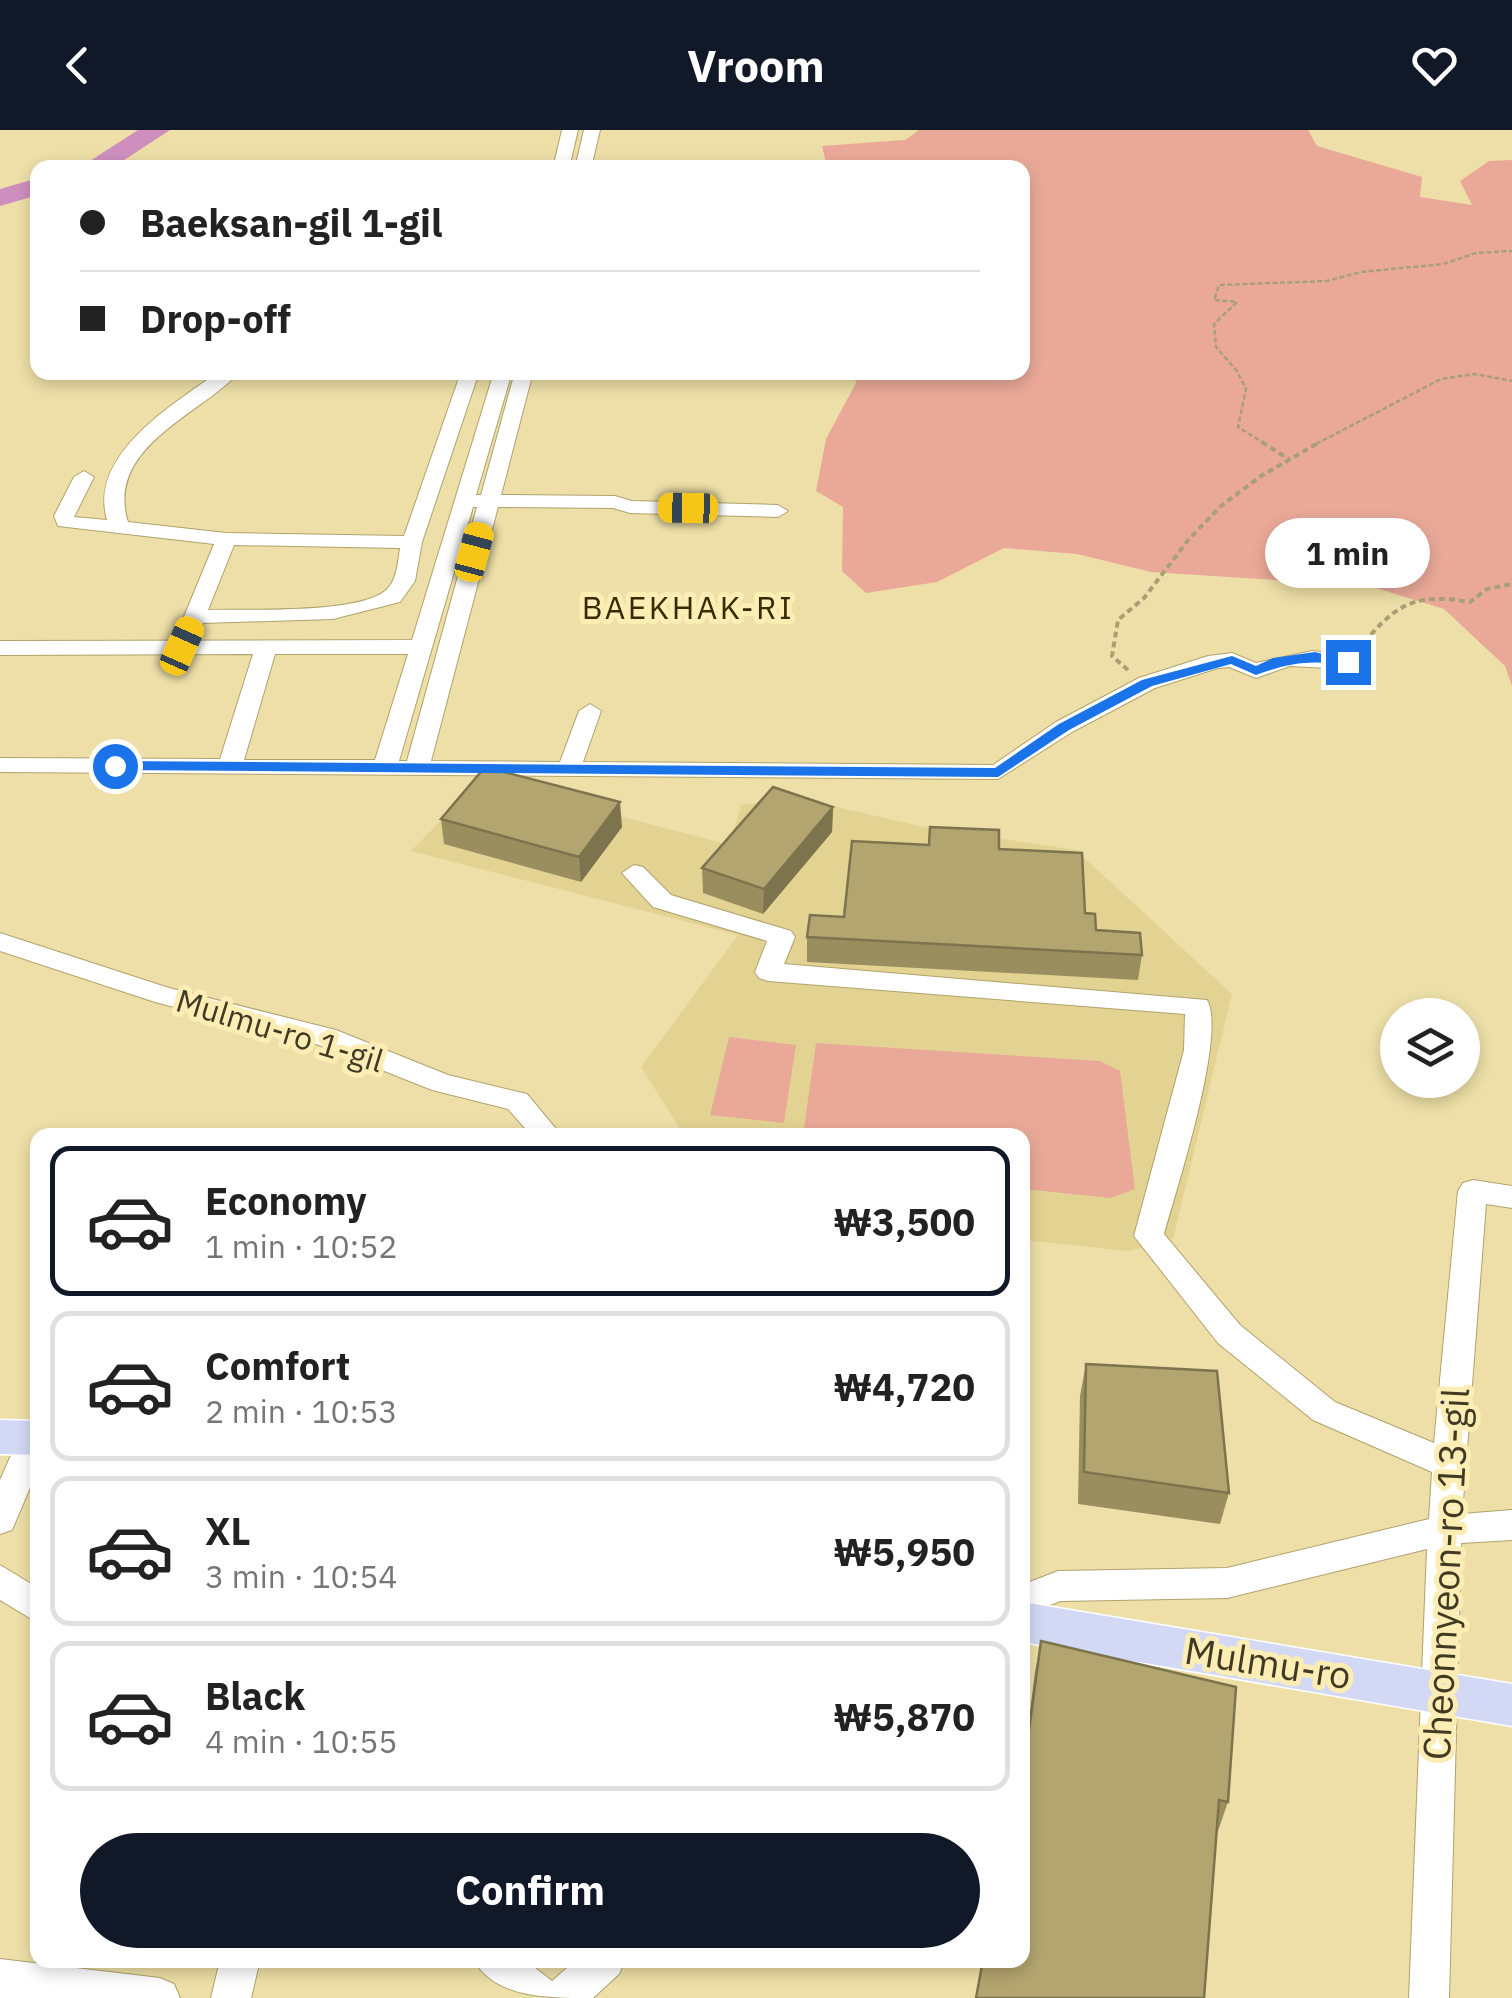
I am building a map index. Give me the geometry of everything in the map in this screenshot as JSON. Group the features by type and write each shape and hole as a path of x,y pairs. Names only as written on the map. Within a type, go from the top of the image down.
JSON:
{"main road":[{"name":"Mulmu-ro","path":"1030,1623 1512,1705"}],"street":[{"path":"563,160 570,130"},
{"path":"585,160 592,130"},
{"path":"120,528 112,515 113,500 119,475 132,454 148,435 220,380"},
{"path":"194,618 333,614 392,597 404,581 412,542 467,380"},
{"path":"418,768 501,380"},
{"path":"385,767 422,647 521,380"},
{"path":"84,476 64,516 66,522 226,539 412,542"},
{"path":"474,509 614,502 630,508"},
{"path":"474,509 590,518 600,512 630,508 778,511"},
{"path":"182,646 226,539"},
{"path":"230,766 267,645"},
{"path":"0,648 422,647"},
{"path":"0,766 998,772 1064,727 1147,683 1232,660 1256,671 1273,662 1315,656 1348,662"},
{"path":"569,769 590,711"},
{"path":"634,873 662,900 782,937 768,972 1198,1006 1198,1050 1149,1236 1229,1334 1324,1411 1448,1464"},
{"name":"Mulmu-ro 1-gil","path":"0,942 164,996 326,1037 442,1083 517,1101 541,1128"},
{"name":"Cheonnyeon-ro 13-gil","path":"1429,1998 1444,1530 1474,1191 1512,1197"},
{"path":"0,1520 24,1438"},
{"path":"1030,1598 1058,1586 1227,1583 1444,1530 1512,1525"},
{"path":"0,1580 30,1602"},
{"path":"231,1998 238,1968"},
{"path":"504,1968 541,1998"},
{"path":"564,1998 596,1968"},
{"path":"0,1979 160,1998"}],"path":[{"path":"1290,460 1238,428 1246,389 1238,372 1216,348 1214,324 1237,302 1214,300 1218,285 1327,281 1362,272 1443,264 1476,253 1512,251"},
{"path":"1147,683 1112,656 1111,642 1121,612 1149,593 1165,566 1204,521 1241,489 1434,381 1476,372 1512,381"},
{"path":"1348,662 1391,608 1412,598 1446,597 1470,602 1487,589 1512,584"}],"shaded area":[{"path":"919,130 1308,130 1317,146 1422,177 1420,197 1472,205 1460,181 1489,161 1512,160 1512,686 1505,666 1444,609 1369,586 1151,572 1077,554 1004,548 937,582 866,593 842,571 843,507 816,491 826,439 855,380 1030,380 1030,160 825,160 822,146 905,140"},
{"path":"481,780 730,845 741,805 797,798 924,827 1076,850 1232,994 1173,1239 1129,1251 1030,1241 1030,1128 680,1128 641,1067 738,935 411,851"},
{"path":"729,1037 796,1045 784,1123 710,1115"},
{"path":"816,1043 1100,1061 1120,1071 1135,1189 1111,1198 1030,1190 1030,1128 804,1128"}],"building":[{"path":"485,767 620,802 579,857 441,819"},
{"path":"773,787 833,807 764,889 702,868"},
{"path":"930,827 999,830 999,849 1082,853 1085,913 1095,914 1096,930 1140,933 1142,955 807,937 810,915 844,917 852,841 929,845"},
{"path":"1086,1364 1217,1371 1229,1493 1084,1472"},
{"path":"1041,1641 1236,1687 1228,1802 1219,1800 1204,1998 976,1998 982,1968 1030,1968 1030,1722"}],"waterway":[{"path":"106,160 157,130"},
{"path":"0,198 30,189"}],"district":[{"name":"BAEKHAK-RI","path":"688,607"}],"route":[{"path":"115,766 998,772 1064,727 1147,683 1216,661 1232,660 1256,671 1273,662 1315,656 1348,662"}]}
